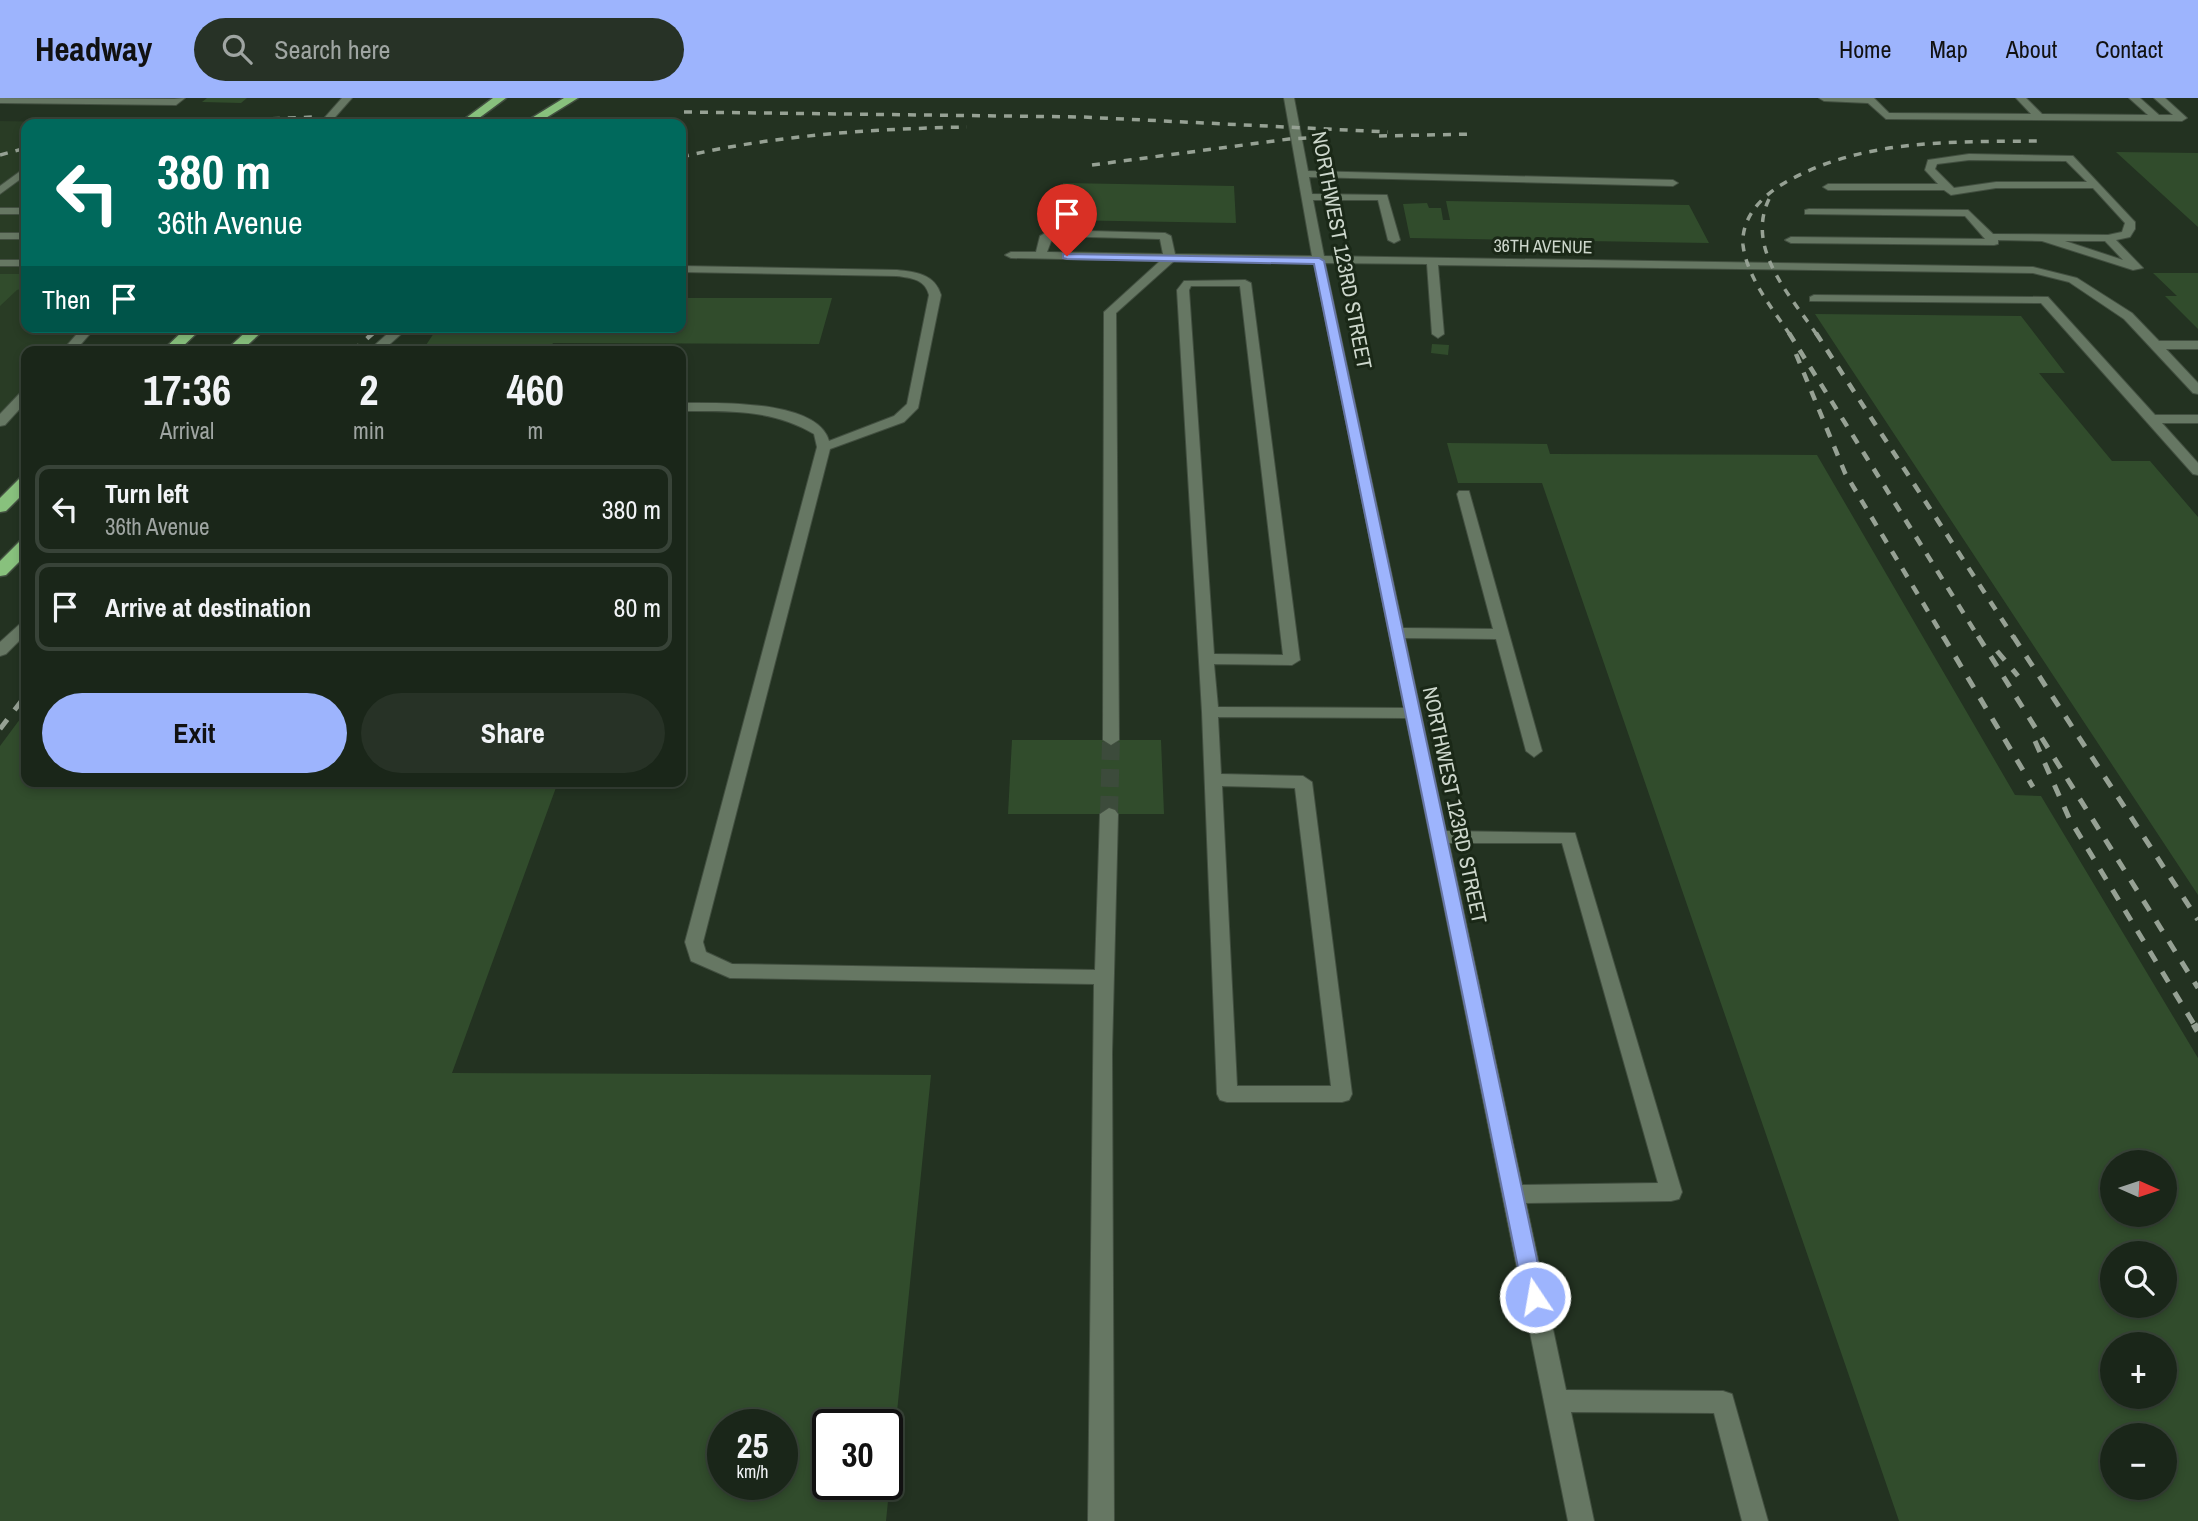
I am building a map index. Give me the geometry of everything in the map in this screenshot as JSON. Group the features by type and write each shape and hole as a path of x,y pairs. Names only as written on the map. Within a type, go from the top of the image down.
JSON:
{"highway":[{"path":"461,119 477,98"},
{"path":"463,119 500,98"},
{"path":"519,119 548,98"},
{"path":"536,119 572,98"},
{"path":"175,346 189,333"},
{"path":"238,346 253,333"},
{"path":"0,507 21,487"},
{"path":"0,571 21,550"}],"street":[{"path":"0,100 176,102 180,98"},
{"path":"328,119 347,98"},
{"name":"NORTHWEST 123RD STREET","path":"1289,98 1319,261 1581,1521"},
{"path":"1824,98 1869,99 1885,116 2182,118 2159,98"},
{"path":"2021,98 2039,117"},
{"path":"2134,98 2156,117"},
{"path":"1791,240 2003,252 2045,238 2108,238 2126,235 2130,222 2069,159 1969,157 1932,162 1930,170 2003,252"},
{"path":"0,191 21,174"},
{"path":"1303,174 1673,183"},
{"path":"1828,187 1949,189 1996,185 2096,185"},
{"path":"1307,197 1383,197 1394,240"},
{"path":"0,211 21,211"},
{"path":"1809,212 1968,213"},
{"path":"1041,255 1046,236 1051,233 1155,235 1165,236 1170,258 1110,312 1111,740"},
{"path":"0,236 21,236"},
{"path":"2045,238 2137,268 2108,238"},
{"name":"36TH AVENUE","path":"1011,255 1432,262 2003,252 2033,270 2073,280 2127,316 2198,390"},
{"path":"1432,262 1438,334"},
{"path":"0,263 21,263"},
{"path":"686,269 897,273 921,278 930,283 935,295 913,405 899,419 824,447"},
{"path":"1206,659 1292,660 1245,283 1188,283 1183,290 1206,659 1210,712 1213,780 1227,1094 1342,1094 1303,782 1213,780"},
{"path":"1814,299 2044,299 2198,471"},
{"path":"73,346 84,333"},
{"path":"380,346 396,333"},
{"path":"2155,345 2198,345"},
{"path":"0,422 21,400"},
{"path":"686,407 779,412 796,417 820,432 824,447 694,942 698,957 730,971 1103,977"},
{"path":"2152,419 2198,419"},
{"path":"1464,494 1534,751"},
{"path":"0,650 21,631"},
{"path":"1396,633 1502,634"},
{"path":"1210,712 1413,713"},
{"path":"1101,1521 1103,977 1109,814"},
{"path":"1439,838 1569,837 1671,1192 1513,1194"},
{"path":"1557,1401 1723,1402 1755,1521"}],"shaded area":[{"path":"0,121 21,121 21,333 79,333 67,346 21,346 21,393 0,414"}],"building":[{"path":"207,98 247,98 241,103 202,102"},
{"path":"2116,152 2198,153 2198,227"},
{"path":"1063,183 1234,186 1236,223 1058,220"},
{"path":"1446,201 1689,205 1709,243 1410,238 1403,204 1427,203 1429,208 1441,208 1443,220 1450,220"},
{"path":"2153,273 2198,273 2198,329 2165,296 2177,296"},
{"path":"0,274 21,274 21,289 0,306"},
{"path":"686,298 832,298 819,344 553,343 552,346 425,346 434,333 686,333"},
{"path":"1815,314 2021,316 2065,373 2039,373 2112,461 2150,461 2198,517 2198,895"},
{"path":"1432,344 1449,345 1448,355 1431,353"},
{"path":"1447,443 1547,444 1550,454 1817,455 2015,795 2041,796 2198,1058 2198,1521 1899,1521 1542,483 1458,483"},
{"path":"21,718 21,787 556,787 452,1073 931,1075 897,1409 812,1409 812,1500 888,1500 886,1521 0,1521 0,746"},
{"path":"1012,740 1161,740 1164,814 1008,814"}],"tunnel":[{"path":"1109,814 1111,740"}],"railway":[{"path":"684,112 1082,117 1388,132"},
{"path":"269,119 312,117"},
{"path":"686,156 752,143 823,134 967,127"},
{"path":"1379,136 1473,134"},
{"path":"1092,165 1289,139 1323,137"},
{"path":"1790,335 1755,281 1743,245 1745,226 1753,210 1773,190 1811,170 1842,158 1874,151 1941,143 2042,141"},
{"path":"0,155 21,149"},
{"path":"1769,199 1763,218 1767,254 1784,288 1817,335"},
{"path":"359,346 373,333"},
{"path":"1789,333 1979,638"},
{"path":"1816,333 2014,638"},
{"path":"1796,354 1845,473 1944,638"},
{"path":"1943,636 2033,787"},
{"path":"1978,636 2198,988"},
{"path":"2013,636 2198,920"},
{"path":"1997,651 2018,676"},
{"path":"0,729 21,702"},
{"path":"2035,741 2069,818 2195,1026"},
{"path":"2194,1024 2198,1031"}],"route":[{"path":"1067,256 1319,261 1535,1297"}]}
